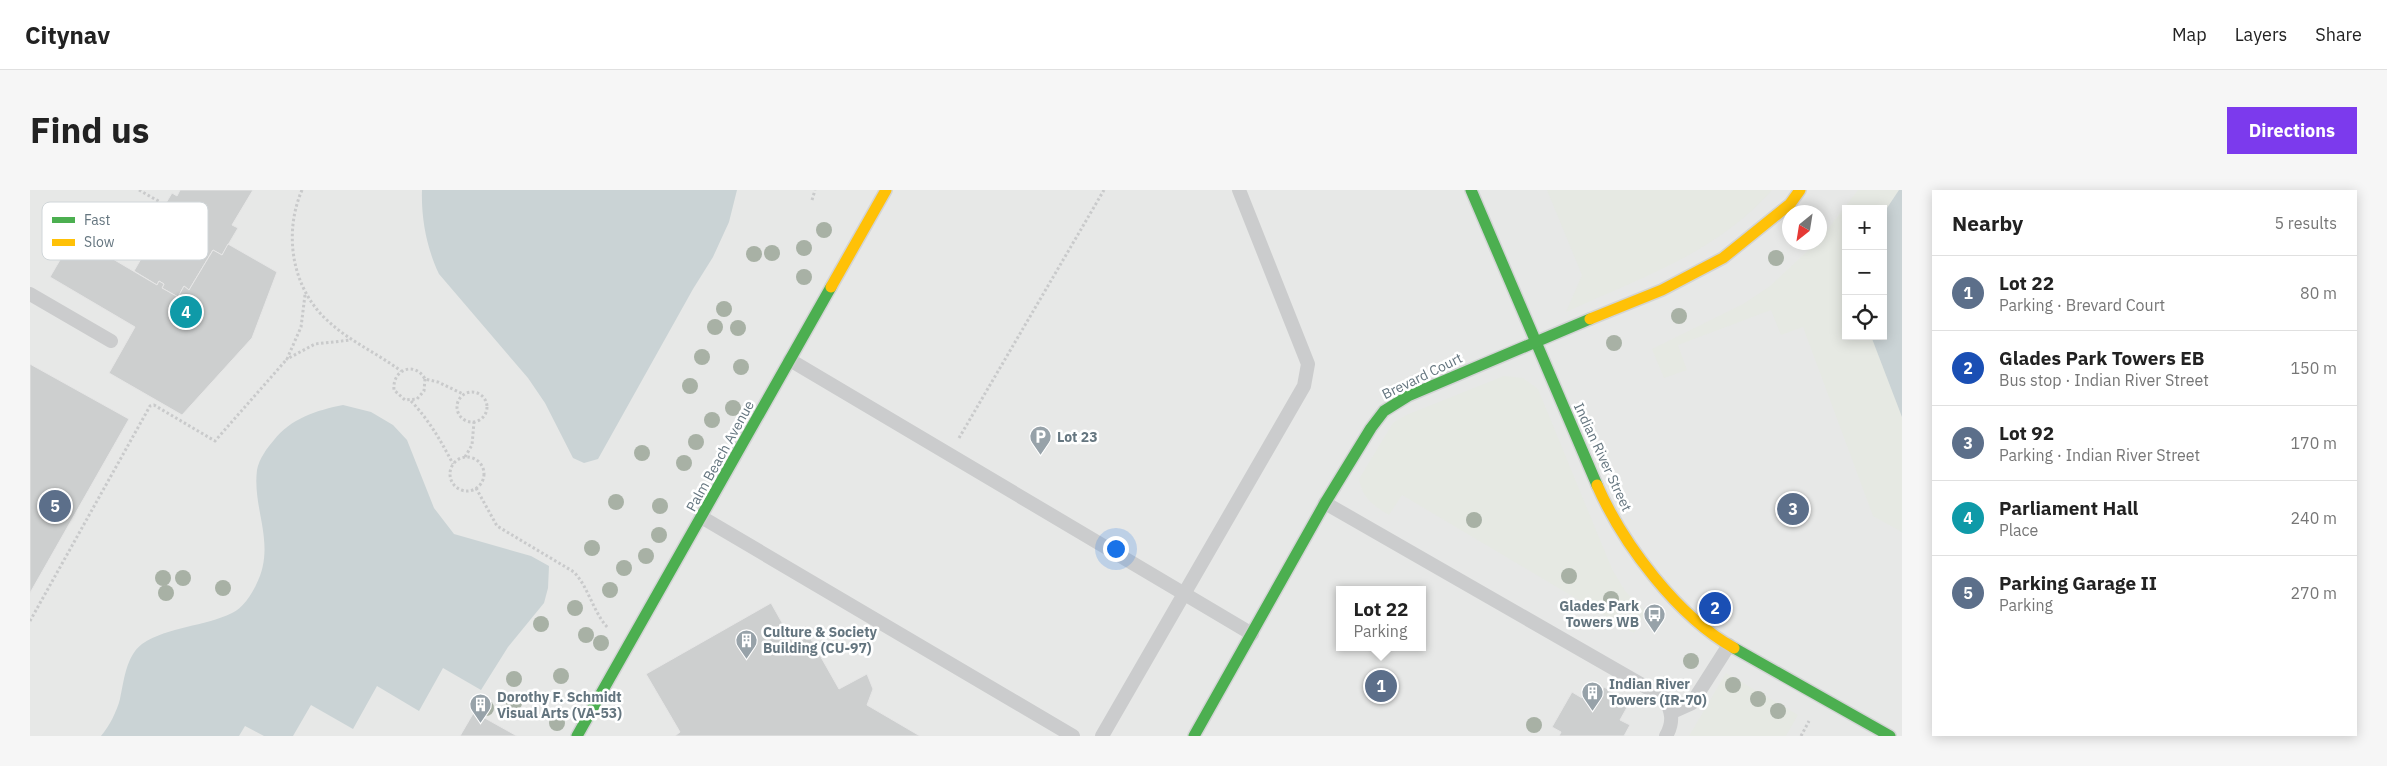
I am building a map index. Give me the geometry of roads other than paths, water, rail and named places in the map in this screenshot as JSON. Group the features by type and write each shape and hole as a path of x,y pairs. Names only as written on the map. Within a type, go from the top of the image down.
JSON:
{"street":[{"name":"Palm Beach Avenue","path":"578,736 886,190"},
{"name":"Indian River Street","path":"1471,190 1607,508 1660,585 1691,616 1729,645 1890,736"},
{"name":"Brevard Court","path":"1194,736 1325,503 1371,428 1384,411 1408,396 1534,341 1662,290 1723,258 1790,204 1800,190"}],"lane":[{"path":"1102,736 1304,386 1307,377 1308,364 1239,190"},
{"path":"30,294 111,341"},
{"path":"790,360 1252,634"},
{"path":"1325,503 1665,698 1672,712 1670,728 1666,736"},
{"path":"702,518 1073,736"},
{"path":"1672,712 1692,702 1729,645"}],"place":[{"name":"Parliament Hall","path":"186,312"},
{"name":"Lot 23","path":"1041,456"},
{"name":"Parking Garage II","path":"55,506"},
{"name":"Lot 92","path":"1793,509"},
{"name":"Glades Park Towers EB","path":"1715,608"},
{"name":"Glades Park Towers WB","path":"1655,633"},
{"name":"Culture & Society Building (CU-97)","path":"747,659"},
{"name":"Lot 22","path":"1381,686"},
{"name":"Indian River Towers (IR-70)","path":"1593,711"},
{"name":"Dorothy F. Schmidt Visual Arts (VA-53)","path":"481,724"}]}
